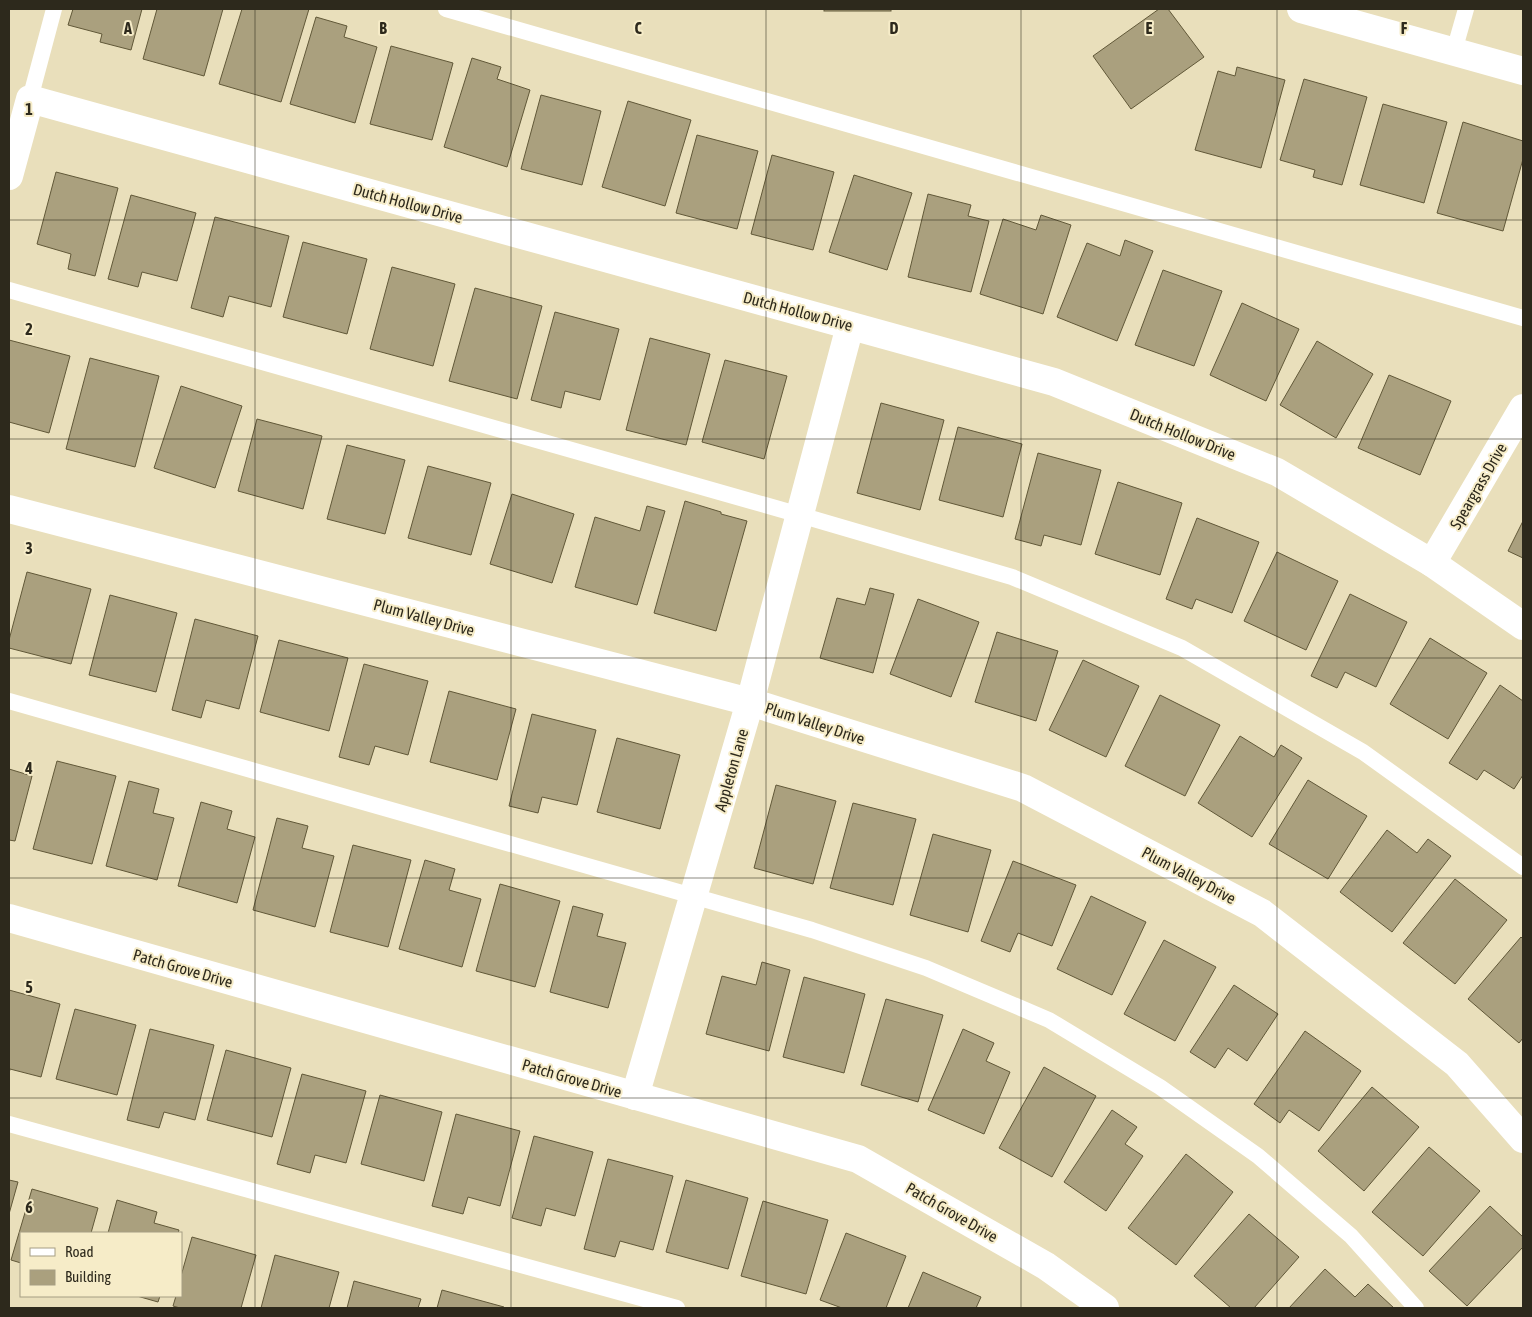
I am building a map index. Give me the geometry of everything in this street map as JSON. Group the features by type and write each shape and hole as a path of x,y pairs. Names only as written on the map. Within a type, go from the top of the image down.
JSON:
{"street":[{"path":"1300,9 1523,70"},
{"path":"9,176 30,99"},
{"name":"Dutch Hollow Drive","path":"30,99 1054,382 1277,472 1432,563 1523,626"},
{"name":"Appleton Lane","path":"635,1096 750,702 850,326"},
{"name":"Speargrass Drive","path":"1432,563 1523,408"},
{"name":"Plum Valley Drive","path":"9,509 750,702 1023,788 1262,913 1457,1064 1523,1138"},
{"name":"Patch Grove Drive","path":"9,918 858,1159 1046,1266 1105,1308"}],"lane":[{"path":"30,99 54,9"},
{"path":"446,9 1523,318"},
{"path":"1454,51 1466,9"},
{"path":"9,290 1012,577 1182,648 1363,752 1523,867"},
{"path":"9,701 812,930 926,968 1049,1020 1160,1087 1258,1156 1351,1236 1416,1308"},
{"path":"9,1124 677,1308"}],"building":[{"path":"73,9 142,9 131,50 100,42 102,34 68,25"},
{"path":"157,9 223,9 204,76 143,59"},
{"path":"242,9 309,9 281,102 219,84"},
{"path":"824,9 891,9 891,11 824,11"},
{"path":"1159,9 1168,9 1204,57 1131,109 1093,56"},
{"path":"316,17 347,26 344,37 377,47 355,123 290,104"},
{"path":"391,46 453,63 432,140 370,124"},
{"path":"472,58 501,67 497,79 530,90 507,167 444,147"},
{"path":"1237,67 1285,80 1261,168 1195,150 1218,71 1235,76"},
{"path":"1304,79 1367,97 1342,185 1313,177 1315,170 1280,160"},
{"path":"541,95 601,111 582,185 521,169"},
{"path":"628,101 691,120 665,206 602,187"},
{"path":"1383,104 1447,122 1424,203 1360,185"},
{"path":"1463,122 1523,141 1523,159 1503,231 1437,213"},
{"path":"697,135 758,151 737,229 676,213"},
{"path":"772,155 834,172 813,250 751,234"},
{"path":"56,172 118,188 95,276 68,269 71,254 37,244"},
{"path":"854,175 912,193 887,270 829,252"},
{"path":"928,194 971,205 968,216 989,221 971,292 908,277"},
{"path":"131,195 196,213 177,281 142,272 138,287 108,279"},
{"path":"1041,215 1071,225 1043,314 980,294 1003,219 1036,230"},
{"path":"215,217 289,236 271,307 229,296 223,317 191,308"},
{"path":"1125,240 1153,251 1117,341 1057,317 1087,243 1120,256"},
{"path":"303,242 367,259 347,334 283,317"},
{"path":"392,267 455,284 433,366 370,349"},
{"path":"1163,270 1222,291 1194,366 1135,345"},
{"path":"475,288 542,306 517,399 449,381"},
{"path":"1242,303 1299,329 1266,401 1210,375"},
{"path":"555,312 619,329 600,400 565,391 561,408 531,400"},
{"path":"650,338 710,354 686,445 626,430"},
{"path":"9,340 70,356 49,433 9,422"},
{"path":"1317,341 1373,374 1336,438 1280,405"},
{"path":"90,358 159,376 135,467 66,449"},
{"path":"725,360 787,376 764,459 702,442"},
{"path":"1389,375 1451,401 1420,475 1358,448"},
{"path":"181,386 242,406 215,488 154,468"},
{"path":"881,403 944,420 920,510 857,493"},
{"path":"257,419 322,436 303,509 238,491"},
{"path":"958,427 1022,444 1003,517 939,500"},
{"path":"347,445 405,460 385,534 327,519"},
{"path":"1038,453 1101,470 1081,545 1044,535 1041,546 1015,539"},
{"path":"428,466 491,483 471,555 408,538"},
{"path":"1118,482 1182,503 1160,575 1095,554"},
{"path":"512,494 574,514 552,583 490,564"},
{"path":"685,501 747,521 716,631 654,613"},
{"path":"647,506 665,511 637,605 575,587 595,517 640,531"},
{"path":"1197,518 1259,542 1232,613 1196,599 1192,609 1166,599"},
{"path":"1523,521 1523,558 1508,551"},
{"path":"1277,552 1338,581 1306,650 1244,621"},
{"path":"27,572 91,589 71,664 9,648 9,640"},
{"path":"870,588 894,594 873,673 820,658 837,598 865,605"},
{"path":"1350,594 1407,622 1376,687 1345,672 1337,688 1311,676"},
{"path":"110,595 177,613 156,692 89,675"},
{"path":"918,599 979,622 951,697 890,674"},
{"path":"195,619 258,636 239,709 206,700 201,718 172,710"},
{"path":"997,632 1058,651 1036,721 975,702"},
{"path":"1430,638 1487,673 1448,739 1390,704"},
{"path":"279,640 348,658 329,731 260,712"},
{"path":"1083,660 1139,686 1106,757 1049,730"},
{"path":"364,664 428,681 408,755 375,746 369,765 339,757"},
{"path":"1500,685 1523,701 1523,775 1514,789 1484,770 1477,780 1449,763"},
{"path":"449,691 516,709 497,780 430,762"},
{"path":"1160,695 1220,725 1185,796 1125,766"},
{"path":"532,714 596,730 577,805 542,797 538,813 509,806"},
{"path":"1240,736 1274,757 1281,745 1302,758 1252,837 1198,803"},
{"path":"617,738 680,755 660,829 597,812"},
{"path":"57,761 116,776 92,864 33,849"},
{"path":"9,769 32,776 15,841 9,840"},
{"path":"1308,780 1367,816 1328,879 1269,844"},
{"path":"129,781 159,789 153,813 174,818 157,880 106,866"},
{"path":"776,785 836,801 813,884 754,868"},
{"path":"201,802 232,811 227,829 255,837 237,903 178,886"},
{"path":"853,803 916,819 893,905 830,888"},
{"path":"277,818 308,826 302,848 334,856 315,927 253,910"},
{"path":"1387,830 1417,853 1428,839 1451,856 1392,932 1340,892"},
{"path":"933,834 991,850 968,932 910,915"},
{"path":"353,845 411,860 388,947 330,932"},
{"path":"425,860 455,869 449,890 481,899 462,967 399,949"},
{"path":"1013,861 1076,885 1052,946 1018,933 1010,952 981,941"},
{"path":"1455,879 1507,920 1455,984 1403,943"},
{"path":"500,884 560,901 535,987 476,971"},
{"path":"1091,896 1146,922 1112,995 1057,969"},
{"path":"573,906 603,914 597,936 626,943 608,1008 550,992"},
{"path":"1521,937 1523,939 1523,1038 1519,1043 1468,999"},
{"path":"1164,940 1216,967 1175,1041 1124,1014"},
{"path":"762,962 790,970 769,1051 706,1034 722,976 756,985"},
{"path":"804,977 865,994 844,1073 783,1057"},
{"path":"1234,985 1278,1014 1247,1061 1228,1048 1215,1068 1190,1052"},
{"path":"9,990 60,1004 41,1077 10,1069 9,1074"},
{"path":"886,999 943,1015 918,1102 861,1085"},
{"path":"75,1009 136,1025 117,1095 56,1079"},
{"path":"150,1029 214,1045 195,1120 164,1112 159,1128 127,1120"},
{"path":"963,1029 994,1043 986,1061 1010,1072 984,1134 928,1110"},
{"path":"1305,1031 1361,1071 1319,1131 1289,1110 1280,1123 1254,1104"},
{"path":"226,1050 291,1068 272,1137 207,1120"},
{"path":"1044,1067 1096,1096 1052,1177 999,1148"},
{"path":"302,1074 366,1091 346,1163 315,1155 310,1173 277,1164"},
{"path":"1372,1087 1419,1127 1364,1191 1318,1151"},
{"path":"380,1095 442,1112 424,1181 361,1164"},
{"path":"1112,1110 1137,1127 1125,1144 1143,1156 1106,1211 1064,1182"},
{"path":"456,1114 520,1131 500,1206 468,1197 463,1214 432,1206"},
{"path":"534,1136 593,1152 575,1216 546,1208 541,1226 512,1218"},
{"path":"1429,1147 1480,1191 1423,1256 1372,1212"},
{"path":"1186,1154 1233,1192 1176,1265 1128,1228"},
{"path":"608,1159 673,1176 653,1250 620,1241 615,1257 584,1249"},
{"path":"9,1180 18,1182 9,1214"},
{"path":"686,1180 748,1198 728,1269 666,1252"},
{"path":"32,1189 98,1208 91,1232 20,1232 20,1263 11,1260"},
{"path":"117,1200 157,1212 154,1223 179,1230 178,1232 108,1232"},
{"path":"763,1201 828,1220 806,1294 741,1276"},
{"path":"1490,1206 1523,1237 1523,1247 1467,1306 1429,1271"},
{"path":"1249,1214 1299,1257 1254,1308 1231,1308 1194,1276"},
{"path":"846,1233 906,1256 886,1308 842,1308 820,1300"},
{"path":"192,1237 256,1255 241,1308 180,1308 173,1306 176,1297 182,1297 182,1272"},
{"path":"275,1255 339,1272 329,1308 261,1308"},
{"path":"1325,1269 1355,1297 1368,1284 1394,1308 1289,1308"},
{"path":"923,1272 981,1297 976,1308 908,1308"},
{"path":"354,1281 421,1299 418,1308 347,1308"},
{"path":"442,1290 504,1307 437,1308"},
{"path":"140,1297 160,1297 158,1302"}]}
